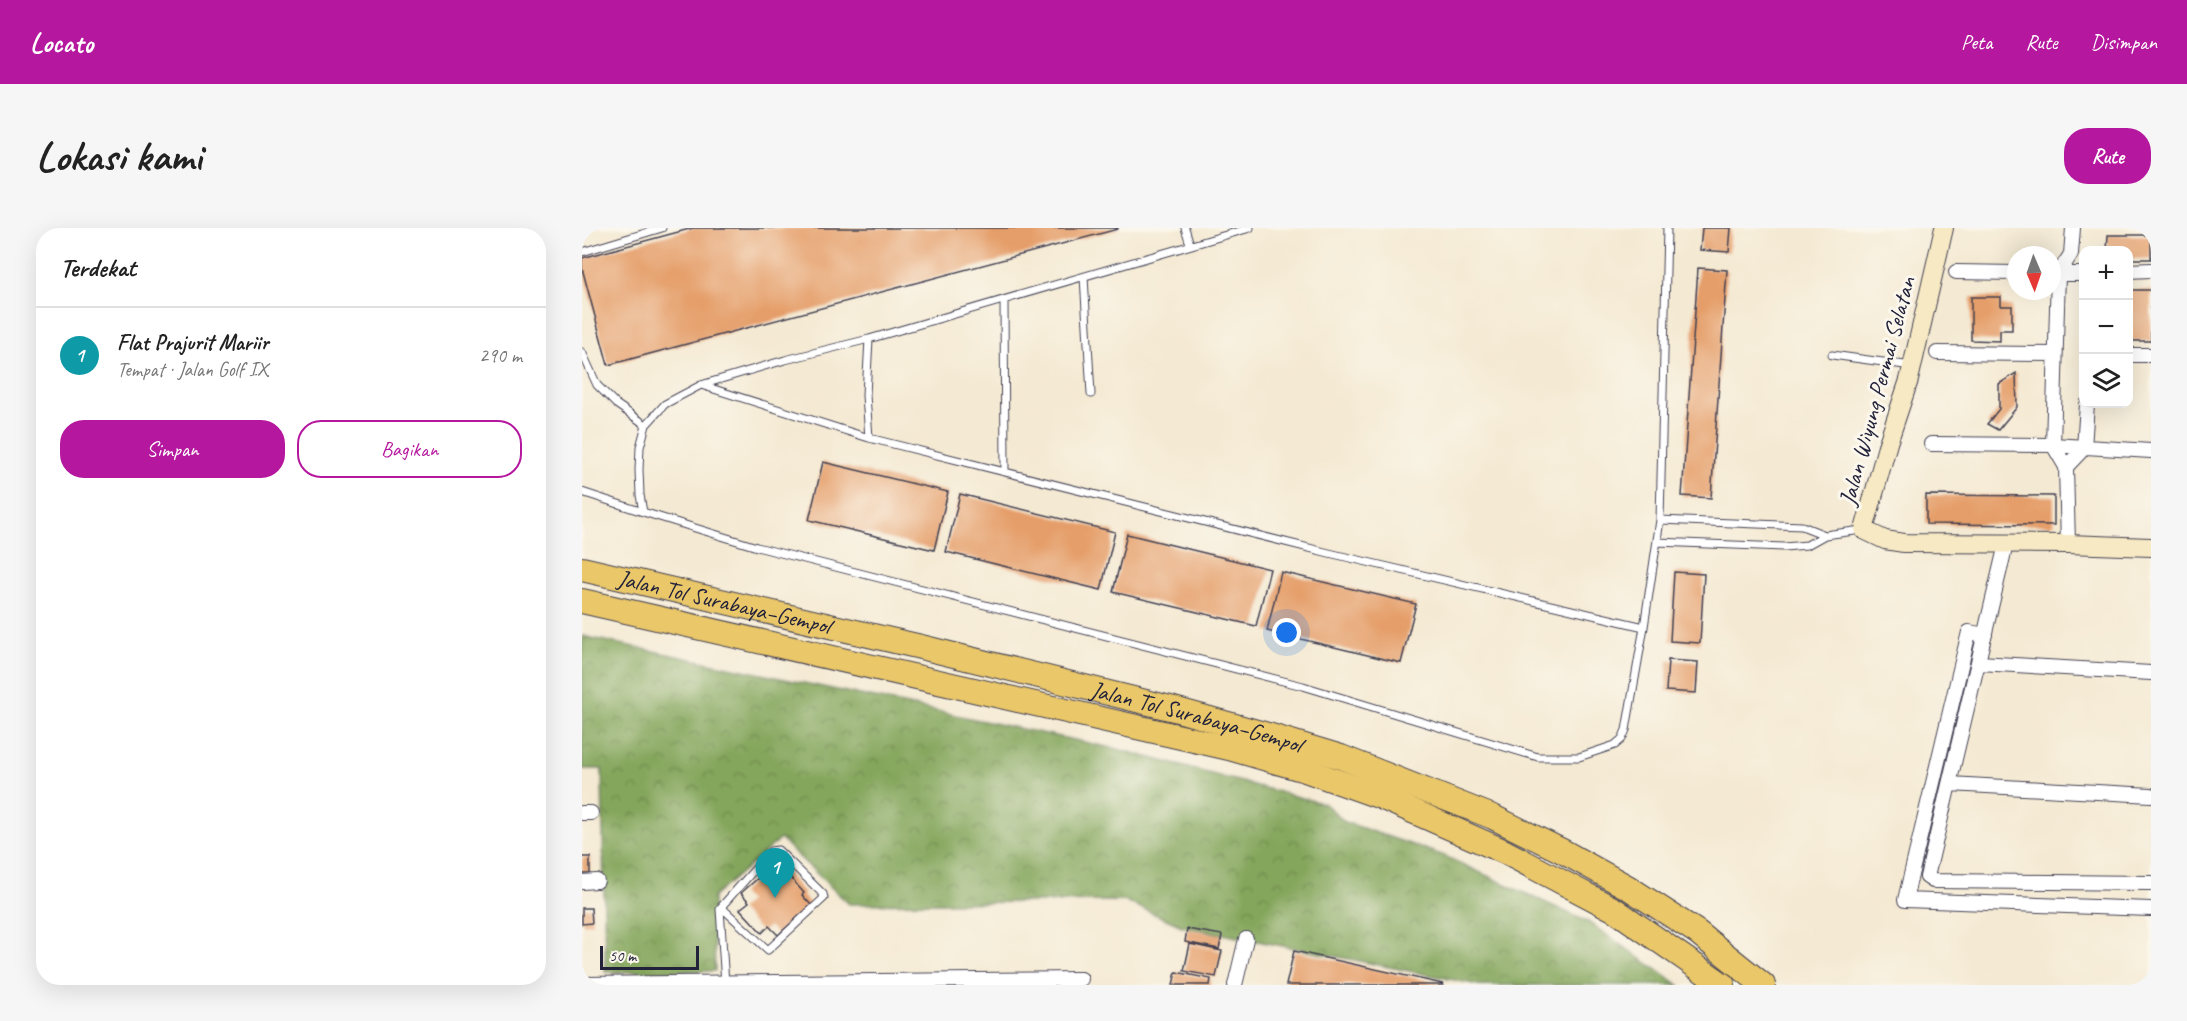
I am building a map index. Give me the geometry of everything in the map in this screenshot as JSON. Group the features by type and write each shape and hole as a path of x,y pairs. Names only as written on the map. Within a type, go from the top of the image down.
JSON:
{"highway":[{"path":"582,563 645,582"},
{"name":"Jalan Tol Surabaya–Gempol","path":"582,569 645,582 1174,709 1341,757 1493,817 1562,851 1629,888 1697,932 1762,985"},
{"name":"Jalan Tol Surabaya–Gempol","path":"585,602 1229,748 1305,770 1381,797 1505,852 1615,910 1723,985"}],"street":[{"name":"Jalan Wiyung Permai Selatan","path":"1944,228 1912,366 1864,530 1885,540 1904,543 2151,547"},
{"path":"2061,267 2072,254 2073,228"},
{"path":"2072,254 2079,261"},
{"path":"2133,272 2151,270"},
{"path":"1956,272 2007,273"},
{"path":"2061,274 2079,274"},
{"path":"2055,300 2053,445 2066,467 2068,544"},
{"path":"1937,353 2055,354"},
{"path":"2133,355 2151,355"},
{"path":"2066,467 2084,448 2087,408"},
{"path":"1931,444 2053,445 2151,451"},
{"path":"2006,544 1927,875 1930,880 2151,883"},
{"path":"1985,635 1969,633 1905,900 2151,909"},
{"path":"1979,663 2151,673"},
{"path":"1950,784 2151,795"},
{"path":"582,882 597,881"},
{"path":"1235,985 1246,939"},
{"path":"582,984 1019,983 1082,979"}],"lane":[{"path":"582,252 662,228"},
{"path":"1185,228 1190,244"},
{"path":"643,512 639,470 640,447 646,425 665,404 701,385 785,360 869,339 1250,228"},
{"path":"582,492 757,547 1303,686 1538,757 1556,759 1579,757 1615,745 1626,730 1644,627 1660,520 1667,228"},
{"path":"1084,277 1090,394"},
{"path":"1004,300 1005,471"},
{"path":"869,339 866,394 869,438"},
{"path":"582,352 597,385 616,404 646,425"},
{"path":"1832,355 1912,366"},
{"path":"701,385 869,438 1329,553 1644,627"},
{"path":"1660,520 1802,526 1825,535"},
{"path":"1657,542 1784,547 1807,545 1825,535 1864,530"},
{"path":"721,907 768,950 824,897 778,850 774,850 721,907 725,984"}],"green space":[{"path":"582,636 1117,749 1325,804 1345,822 1442,855 1588,922 1679,985 1479,985 1182,926 1125,901 849,904 780,839 713,897 715,971 605,972 602,769 582,769"}],"building":[{"path":"693,228 1118,229 608,365 582,268 582,258"},
{"path":"1702,228 1731,228 1729,252 1700,250"},
{"path":"2108,235 2151,235 2151,259 2133,259 2133,246 2107,246"},
{"path":"1698,268 1727,270 1711,498 1682,496"},
{"path":"2133,290 2151,290 2151,341 2133,341"},
{"path":"1971,297 2001,297 2001,306 2012,306 2012,330 2000,330 2000,341 1971,340"},
{"path":"2016,373 2017,407 1998,430 1987,424 1999,409 1999,384"},
{"path":"823,462 948,492 934,550 809,520"},
{"path":"960,494 1115,532 1101,590 946,552"},
{"path":"1926,495 2054,496 2054,525 1926,524"},
{"path":"1127,534 1270,569 1256,626 1113,592"},
{"path":"1281,572 1416,604 1401,663 1267,631"},
{"path":"1674,572 1704,574 1700,643 1670,641"},
{"path":"1668,660 1698,662 1696,693 1666,691"},
{"path":"582,857 590,857 590,874 582,874"},
{"path":"774,864 781,871 783,869 804,893 802,895 811,905 778,935 769,926 762,933 740,909 749,902 741,893"},
{"path":"582,908 591,908 592,923 582,924"},
{"path":"1187,929 1222,935 1219,949 1185,942"},
{"path":"1190,944 1222,951 1216,977 1184,971"},
{"path":"1294,951 1443,984 1443,985 1286,985"},
{"path":"1176,972 1211,979 1210,985 1173,985"}],"place":[{"name":"Flat Prajurit Mariir","path":"775,898"}]}
